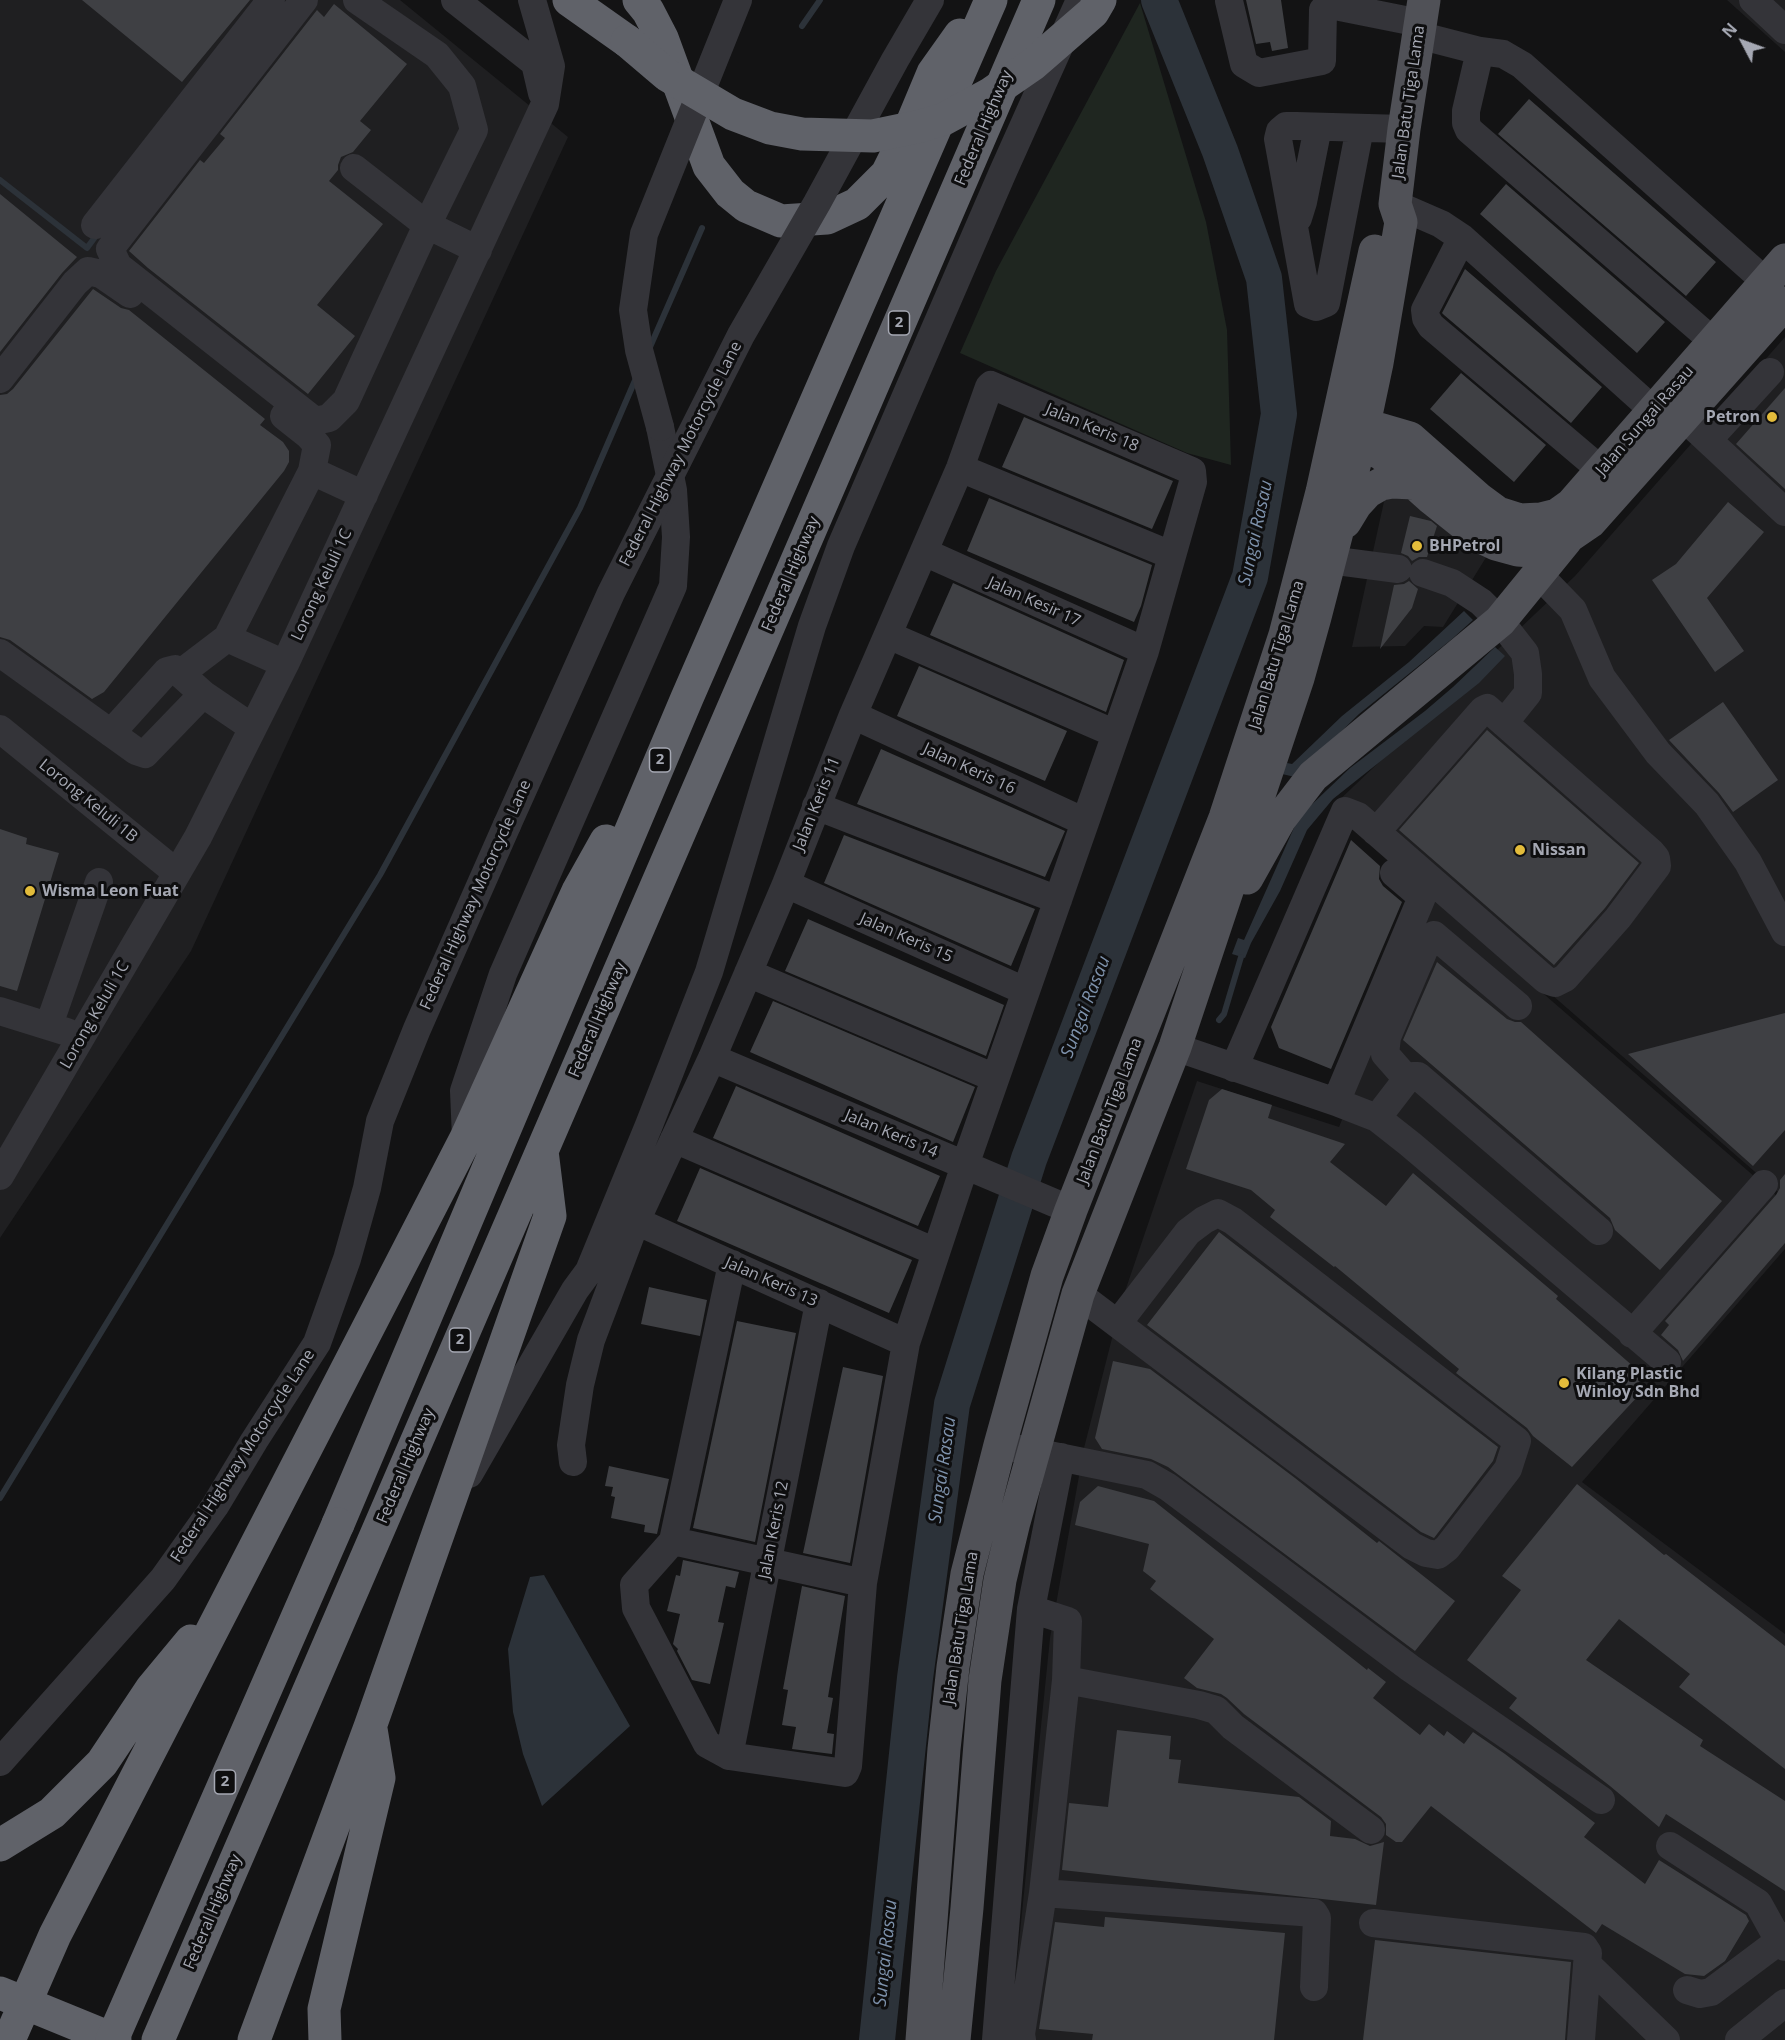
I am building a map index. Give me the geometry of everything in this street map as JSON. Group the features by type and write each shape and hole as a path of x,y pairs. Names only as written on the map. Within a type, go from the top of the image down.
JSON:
{"highway":[{"path":"569,0 627,41"},
{"path":"585,0 666,75 733,114 770,128 802,134 873,136 944,119 990,94 1032,65 1093,12 1100,0"},
{"path":"639,0 648,11 662,38 709,166 730,193 746,206 781,221 827,218 856,204 887,174 910,128 933,73 984,0"},
{"name":"2","path":"114,2040 338,1524 687,698 991,0"},
{"name":"Federal Highway","path":"158,2040 1039,0"},
{"path":"9,2040 12,1998 55,1935 466,1138 578,891 687,698"},
{"path":"254,2040 370,1727 550,1216 542,1149"},
{"path":"0,1845 52,1813 102,1763 152,1688 232,1592"},
{"path":"325,2040 324,2009 379,1778 370,1727"},
{"path":"12,1998 114,2040"}],"main road":[{"name":"Jalan Batu Tiga Lama","path":"922,2040 944,1749 967,1574 1047,1276 1225,818 1285,635 1322,492 1377,363 1401,222 1395,204 1421,19"},
{"name":"Jalan Batu Tiga Lama","path":"954,2040 985,1680 1000,1580 1014,1522 1047,1455 1078,1294 1176,1047 1298,678 1333,548 1382,219 1395,204"},
{"name":"Jalan Sungai Rasau","path":"1566,540 1590,522 1668,414 1714,342 1779,282"},
{"name":"Jalan Sungai Rasau","path":"1410,438 1498,513 1520,520 1541,519 1557,515 1571,505 1601,470 1668,414 1779,282"},
{"path":"1377,363 1386,397 1410,438"},
{"path":"1349,430 1410,438"},
{"path":"1349,430 1382,454 1479,536 1496,544 1532,551 1552,549 1566,540"},
{"path":"1333,548 1356,504 1367,492 1381,484 1414,483"},
{"path":"1209,948 1280,819 1312,776 1500,621 1566,540"}],"street":[{"path":"95,225 271,0"},
{"path":"304,0 110,249 118,266 315,421 329,418 346,401 427,225 474,130 462,86 437,54 357,0"},
{"path":"455,0 535,63 545,104"},
{"name":"Lorong Keluli 1C","path":"0,1176 198,837 285,664 545,104 551,66 532,0"},
{"path":"466,1138 464,1091 502,974 673,586 676,537 673,490 660,427 639,350 633,310 644,234 738,0"},
{"name":"Federal Highway Motorcycle Lane","path":"0,1762 163,1579 215,1506 317,1343 350,1249 367,1188 380,1121 417,1029 611,593 741,335 930,0"},
{"path":"443,1520 575,1290 589,1271 650,1125 709,972 812,626 841,546 1080,0"},
{"path":"1229,0 1244,64 1259,73 1322,61 1323,10 1330,4 1372,7 1421,19 1480,51 1503,54 1522,65 1779,282"},
{"path":"1753,0 1785,30"},
{"path":"1480,51 1466,111 1466,123 1469,130 1714,342"},
{"path":"1360,128 1326,303 1316,307 1308,304 1278,139 1280,131 1286,126 1404,129"},
{"path":"354,168 427,225 478,250"},
{"path":"1395,204 1442,224 1462,238 1668,414 1708,440 1785,512"},
{"path":"1462,238 1425,310 1425,318 1431,326 1601,470"},
{"path":"0,379 75,283 88,271 101,273 116,282 308,435 317,445 312,471 227,638 181,673"},
{"path":"1708,440 1770,372"},
{"name":"Jalan Keris 11","path":"573,1462 571,1445 580,1385 591,1340 636,1221 712,1058 786,884 853,715 960,468 991,385"},
{"name":"Jalan Keris 18","path":"991,385 1192,471 1193,482 1171,555"},
{"path":"732,1264 673,1541 634,1585 636,1608 707,1744 729,1756 845,1773 848,1766 863,1583 906,1342 936,1252 975,1170 995,1078 1145,651 1171,555 960,468"},
{"path":"312,471 364,495"},
{"path":"1333,548 1410,571 1433,574 1465,590 1500,621 1525,653 1528,674 1528,693 1504,723"},
{"name":"Jalan Kesir 17","path":"924,552 1145,651"},
{"path":"1539,575 1573,610 1602,678 1659,753 1707,804 1748,862 1785,932"},
{"path":"888,634 1116,734"},
{"path":"227,638 285,664"},
{"path":"0,653 136,751 145,754 203,694"},
{"path":"111,733 167,671 175,669 203,694 253,728"},
{"path":"1234,1068 1345,811 1358,816 1376,832 1546,980 1555,983 1565,978 1618,918 1657,866 1652,852 1487,708 1376,832"},
{"name":"Jalan Keris 16","path":"853,715 1085,822"},
{"name":"Lorong Keluli 1B","path":"0,729 177,873"},
{"path":"816,806 1058,900"},
{"path":"1336,1102 1422,897 1339,824"},
{"path":"49,1025 99,882"},
{"name":"Jalan Keris 15","path":"786,884 1025,991"},
{"path":"1407,1079 1385,1054 1387,1037 1427,943 1434,936 1518,1006"},
{"path":"748,973 995,1078"},
{"path":"0,1011 49,1025 82,1038"},
{"path":"1176,1047 1377,1118 1667,1362"},
{"name":"Jalan Keris 14","path":"712,1058 1071,1210"},
{"path":"1377,1118 1407,1079 1418,1076 1599,1231"},
{"path":"674,1139 936,1252"},
{"path":"1632,1334 1764,1184"},
{"path":"1078,1294 1412,1546 1426,1553 1438,1555 1447,1548 1508,1469 1517,1441 1233,1221 1218,1214 1204,1220 1188,1232 1118,1323"},
{"name":"Jalan Keris 13","path":"636,1221 906,1342"},
{"name":"Jalan Keris 12","path":"729,1756 819,1303"},
{"path":"317,1343 326,1409"},
{"path":"1000,1445 1147,1474 1168,1487 1410,1668 1601,1800"},
{"path":"996,2040 1031,1610 1047,1455"},
{"path":"673,1541 863,1583"},
{"path":"1022,2040 1042,1893 1066,1680 1068,1621 1031,1610"},
{"path":"1066,1680 1216,1710 1233,1727 1371,1830"},
{"path":"1670,1846 1758,1903 1783,1941 1711,1992 1700,1994 1687,1990"},
{"path":"1042,1893 1314,1913 1317,1918 1314,1987"},
{"path":"1373,1923 1584,1947 1588,1953 1581,2040"},
{"path":"1587,1964 1654,2036"},
{"path":"1740,2040 1785,2004"}],"shaded area":[{"path":"0,0 400,0 568,137 191,951 0,1238"},
{"path":"1727,0 1785,0 1785,52"},
{"path":"1140,3 1206,222 1227,330 1231,465 1187,453 960,353 996,271"},
{"path":"1785,337 1785,1198 1334,805 1575,576"},
{"path":"1406,494 1490,551 1443,627 1424,626 1405,646 1352,647 1385,497"},
{"path":"1464,611 1473,620 1452,639 1359,714 1295,777 1282,774 1287,763 1292,764 1342,716 1409,662"},
{"path":"1495,647 1505,656 1479,683 1333,799 1307,830 1280,891 1245,958 1232,954 1238,938 1244,940 1297,821 1306,810 1350,768 1425,711"},
{"path":"1433,898 1785,1203 1785,1249 1582,1482 1785,1634 1785,2040 1009,2040 1050,1638 1084,1448 1121,1303 1197,1081 1339,1127"},
{"path":"544,1575 630,1726 542,1806 523,1754 513,1712 508,1649 530,1577"}],"building":[{"path":"82,0 250,0 182,82"},
{"path":"1246,0 1281,0 1288,48 1272,51 1270,42 1256,44"},
{"path":"334,4 407,64 360,121 371,130 353,152 341,157 338,170 329,181 383,224 317,305 355,336 308,394 129,251 200,160 204,163 225,138 220,134 317,10 324,17"},
{"path":"1529,99 1716,262 1686,296 1498,134"},
{"path":"1506,184 1665,322 1637,353 1480,214"},
{"path":"0,194 77,257 0,352"},
{"path":"1465,269 1602,387 1571,423 1442,313"},
{"path":"93,289 121,308 129,310 265,419 260,425 283,442 289,451 289,462 104,692 92,699 10,640 0,637 0,395 7,394 13,389"},
{"path":"1461,373 1546,445 1514,482 1430,409"},
{"name":"Petron","path":"1785,388 1785,489 1736,444"},
{"path":"1024,417 1173,481 1152,529 1002,467"},
{"path":"989,498 1152,565 1141,606 1134,622 967,551"},
{"path":"1728,502 1764,532 1707,598 1744,651 1715,672 1652,580 1676,564"},
{"path":"1410,516 1431,521 1437,526 1427,557 1419,557 1412,561 1401,553"},
{"path":"1409,581 1418,589 1412,608 1380,649 1394,585"},
{"path":"953,583 1124,660 1106,712 930,635"},
{"path":"919,666 1067,731 1045,781 897,716"},
{"path":"1723,702 1778,780 1733,812 1719,793 1669,740"},
{"name":"Nissan","path":"1487,730 1639,863 1605,908 1554,965 1399,830"},
{"path":"881,749 1065,831 1045,877 857,804"},
{"name":"Wisma Leon Fuat","path":"0,829 27,838 26,844 59,853 17,991 0,986"},
{"path":"844,835 1035,909 1011,966 824,883"},
{"path":"1351,840 1380,866 1379,879 1383,886 1402,902 1331,1069 1279,1048 1271,1027"},
{"path":"808,919 1004,1005 986,1056 785,971"},
{"path":"1437,962 1507,1019 1521,1022 1722,1201 1660,1270 1615,1230 1610,1218 1403,1040"},
{"path":"773,1001 975,1087 953,1142 750,1052"},
{"path":"1785,1013 1785,1130 1753,1166 1628,1054"},
{"path":"736,1086 940,1176 918,1226 713,1138"},
{"path":"1222,1089 1272,1105 1268,1118 1345,1144 1330,1162 1386,1206 1413,1173 1558,1296 1556,1299 1642,1374 1639,1395 1572,1467 1533,1436 1527,1428 1456,1373 1459,1369 1335,1266 1270,1217 1275,1210 1251,1190 1186,1169 1209,1100"},
{"path":"700,1168 912,1260 889,1313 677,1221"},
{"path":"1785,1174 1785,1243 1683,1361 1678,1350 1661,1335 1669,1325 1665,1321 1776,1195 1780,1188 1780,1180"},
{"path":"1219,1232 1498,1447 1493,1461 1434,1538 1421,1532 1147,1325"},
{"path":"649,1287 707,1300 700,1336 641,1324"},
{"path":"737,1321 796,1333 755,1542 693,1528"},
{"path":"1113,1361 1150,1369 1455,1601 1415,1651 1168,1467 1151,1459 1102,1449 1095,1438"},
{"path":"843,1367 883,1376 850,1563 803,1553"},
{"path":"609,1466 669,1479 657,1534 644,1532 645,1525 611,1518 615,1497 611,1496 613,1487 605,1486"},
{"path":"1577,1484 1664,1555 1666,1554 1785,1646 1785,1769 1679,1687 1690,1674 1619,1619 1586,1660 1703,1740 1700,1746 1785,1801 1785,1891 1666,1814 1659,1827 1509,1708 1517,1698 1467,1660 1521,1590 1502,1576"},
{"path":"1098,1486 1154,1501 1367,1670 1368,1668 1386,1682 1373,1698 1420,1735 1429,1724 1444,1736 1447,1731 1464,1744 1473,1732 1505,1754 1595,1823 1584,1837 1645,1884 1659,1860 1746,1915 1749,1921 1725,1961 1704,1976 1685,1974 1602,1924 1596,1933 1431,1806 1402,1842 1396,1842 1386,1835 1386,1824 1381,1817 1244,1714 1227,1698 1221,1694 1197,1688 1184,1678 1214,1639 1150,1589 1156,1581 1143,1571 1149,1544 1075,1525 1080,1502"},
{"path":"683,1560 739,1572 735,1588 726,1586 718,1622 724,1623 710,1684 692,1680 678,1649 673,1644 680,1614 667,1611 676,1575 680,1576"},
{"path":"802,1586 845,1596 828,1697 833,1698 827,1733 834,1734 832,1754 792,1749 796,1727 782,1725 788,1690 783,1689"},
{"path":"1117,1730 1171,1736 1169,1759 1181,1760 1178,1783 1299,1797 1331,1821 1330,1836 1355,1839 1370,1846 1384,1842 1376,1905 1062,1870 1069,1803 1108,1807"},
{"path":"1105,1917 1285,1933 1274,2040 1092,2040 1093,2034 1039,2029 1055,1922 1104,1927"},
{"path":"1375,1940 1571,1962 1565,2040 1363,2040"}],"waterway":[{"path":"802,26 820,0"},
{"name":"Sungai Rasau","path":"877,2040 915,1678 952,1404 1029,1159 1250,577 1279,414 1264,278 1220,151 1159,0"},
{"path":"0,180 87,248 98,233"},
{"path":"650,347 702,228"},
{"path":"0,1498 380,875 580,508 636,378"},
{"path":"1219,1020 1224,1014 1241,957"}],"place":[{"name":"Petron","path":"1772,417"},
{"name":"BHPetrol","path":"1417,546"},
{"name":"Nissan","path":"1520,850"},
{"name":"Wisma Leon Fuat","path":"30,891"},
{"name":"Kilang Plastic Winloy Sdn Bhd","path":"1564,1383"}]}
